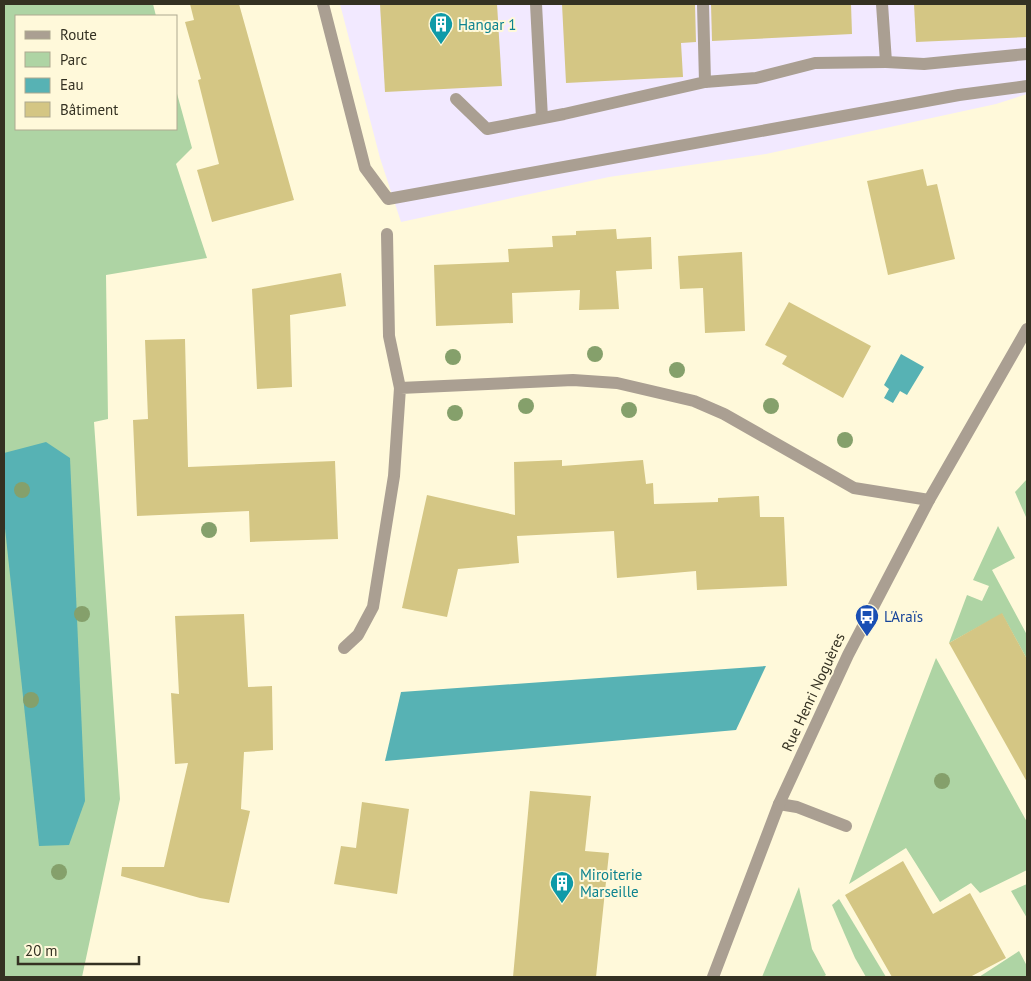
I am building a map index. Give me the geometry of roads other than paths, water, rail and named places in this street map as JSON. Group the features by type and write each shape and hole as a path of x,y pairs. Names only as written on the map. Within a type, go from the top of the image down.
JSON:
{"street":[{"path":"323,4 364,168 388,199 959,94 1027,86"},
{"path":"536,4 542,118"},
{"path":"703,4 705,82"},
{"path":"882,4 886,62"},
{"path":"456,99 487,129 705,82 756,78 815,63 886,62 924,64 1027,54"},
{"path":"344,648 358,635 373,607 394,476 400,388 389,336 387,234"},
{"name":"Rue Henri Noguères","path":"713,977 779,804 848,655 929,500 1027,329"},
{"path":"400,388 573,380 617,383 694,401 724,414 854,488 929,500"},
{"path":"779,804 797,807 846,826"}],"water":[{"path":"901,354 924,367 907,395 900,391 893,403 884,398 889,389 884,385"},
{"path":"46,442 70,458 85,801 69,845 39,846 4,519 4,453"},
{"path":"766,666 736,730 385,761 401,692"}],"place":[{"name":"Hangar 1","path":"441,45"},
{"name":"L'Araïs","path":"867,637"},
{"name":"Miroiterie Marseille","path":"562,904"}]}
